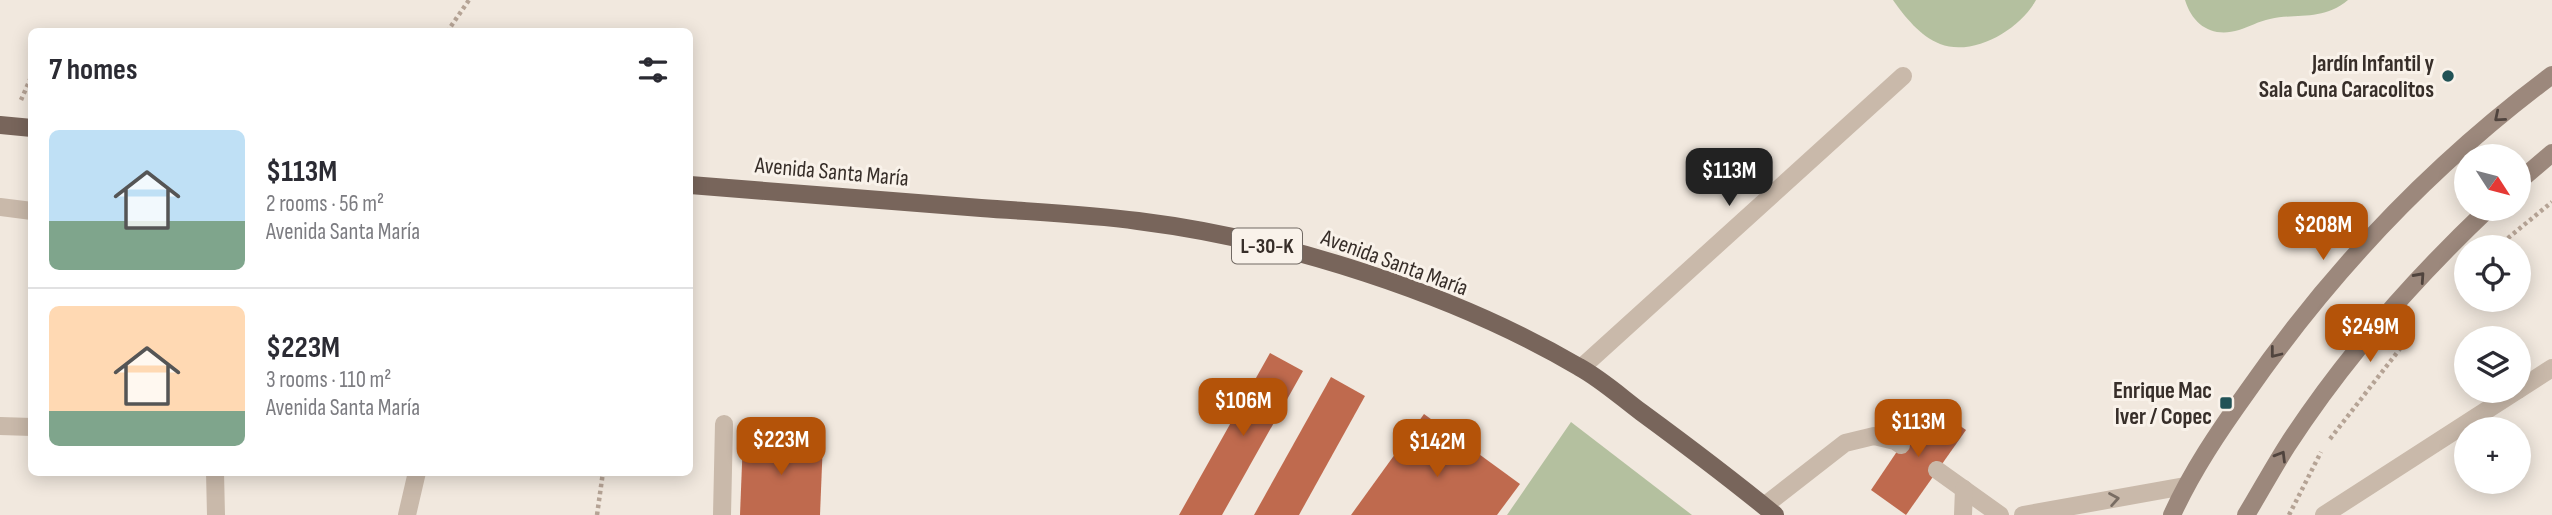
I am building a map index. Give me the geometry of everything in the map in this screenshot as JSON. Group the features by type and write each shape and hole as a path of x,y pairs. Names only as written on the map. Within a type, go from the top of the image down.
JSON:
{"main road":[{"path":"0,125 28,128"},
{"name":"Avenida Santa María","path":"693,184 1063,212 1141,221 1294,252 1443,302 1513,333 1581,368 1770,511"}],"street":[{"path":"2172,515 2185,486 2267,363 2361,249 2413,194 2469,142 2552,75"},
{"path":"1581,368 1903,76"},
{"path":"2531,171 2552,153"},
{"path":"0,207 28,210"},
{"path":"2246,515 2287,446 2335,377 2396,302 2475,221"},
{"path":"2531,382 2552,368"},
{"path":"2324,515 2498,403"},
{"path":"722,515 723,424"},
{"path":"0,426 28,427"},
{"path":"1770,511 1844,443 1874,436 1901,445"},
{"path":"1937,470 2000,515"},
{"path":"215,476 216,515"},
{"path":"411,515 416,476"},
{"path":"2023,515 2185,486"},
{"path":"1963,515 1964,489"}],"path":[{"path":"450,28 469,0"},
{"path":"2512,235 2552,202"},
{"path":"2289,515 2324,448 2407,340"},
{"path":"597,515 602,476"}],"green space":[{"path":"1893,0 2036,0 2019,21 1995,38 1967,47 1953,47 1940,44 1926,36"},
{"path":"2185,0 2348,0 2339,7 2320,14 2280,17 2239,30 2221,32 2205,28 2199,23"},
{"path":"1571,422 1692,515 1507,515"}],"building":[{"path":"1270,353 1303,371 1222,515 1179,515"},
{"path":"1331,377 1365,396 1299,515 1254,515"},
{"path":"1929,404 1966,430 1906,515 1871,490"},
{"path":"1424,414 1520,484 1497,515 1351,515"},
{"path":"743,439 823,441 820,515 740,515"}],"place":[{"name":"Jardín Infantil y Sala Cuna Caracolitos","path":"2448,76"},
{"name":"Enrique Mac Iver / Copec","path":"2226,403"}]}
